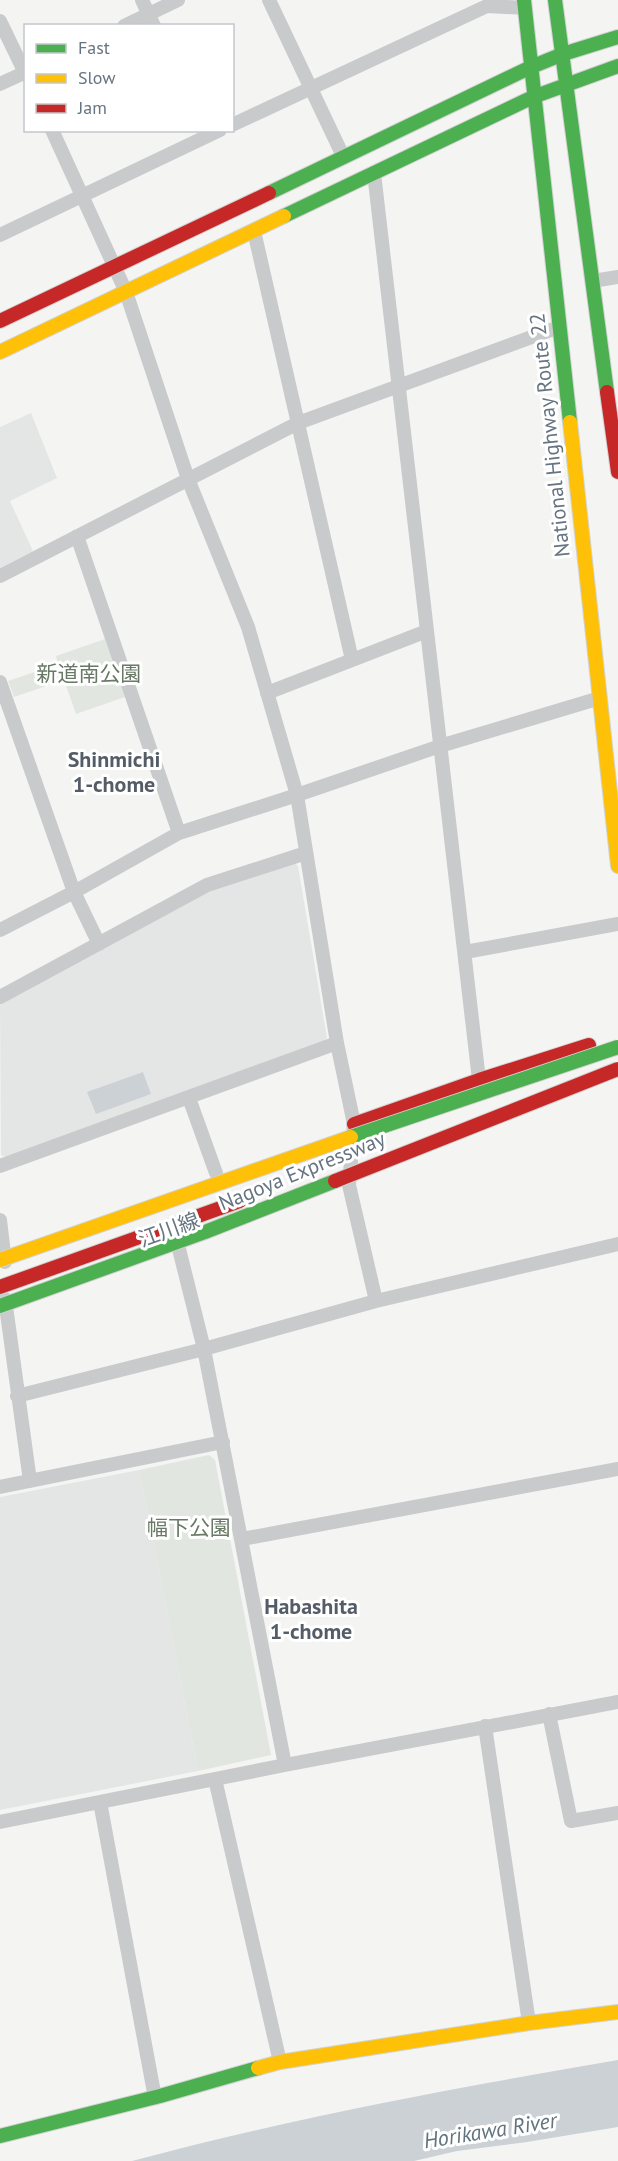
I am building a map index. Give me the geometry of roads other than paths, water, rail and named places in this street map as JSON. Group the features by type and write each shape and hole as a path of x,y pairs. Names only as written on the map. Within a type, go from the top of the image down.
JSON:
{"main road":[{"path":"555,0 618,472"},
{"name":"National Highway Route 22","path":"524,4 618,866"},
{"path":"0,321 531,67 563,54 618,37"},
{"path":"0,352 533,97 618,66"},
{"name":"江川線","path":"2,1253 216,1173 478,1080 618,1035"},
{"name":"Nagoya Expressway","path":"2,1253 618,1047"},
{"path":"0,1273 474,1102 603,1053"},
{"path":"302,1179 614,1074"},
{"name":"江川線","path":"2,1309 179,1249 349,1185 614,1074"},
{"name":"Nagoya Expressway","path":"2,1309 614,1074"},
{"path":"0,1287 257,1195"},
{"path":"0,2136 155,2098 280,2062 529,2023 618,2012"}],"street":[{"path":"142,0 151,20"},
{"path":"133,24 151,20 178,0"},
{"path":"269,0 343,156"},
{"path":"234,124 485,3 524,4"},
{"path":"0,21 24,71"},
{"path":"0,84 24,73"},
{"path":"53,132 126,292 188,479 248,627 297,795 337,1043 354,1124 349,1185 376,1301"},
{"path":"0,235 205,134"},
{"path":"374,173 478,1080"},
{"path":"254,231 352,660"},
{"path":"593,281 618,277"},
{"path":"0,576 298,423 559,327"},
{"path":"77,536 179,833"},
{"path":"267,693 427,631"},
{"path":"0,682 74,892 99,944"},
{"path":"0,930 74,892 179,833 440,746 600,698"},
{"path":"0,997 207,885 306,853"},
{"path":"465,952 618,924"},
{"path":"0,1166 337,1043"},
{"path":"189,1098 216,1173"},
{"path":"0,1220 2,1309 30,1481"},
{"path":"17,1396 204,1349 376,1301 618,1244"},
{"path":"179,1249 204,1349 285,1765"},
{"path":"0,1487 223,1442"},
{"path":"242,1539 618,1469"},
{"path":"0,1822 618,1702"},
{"path":"549,1714 571,1821 618,1813"},
{"path":"485,1726 529,2023"},
{"path":"215,1779 280,2062"},
{"path":"100,1802 155,2098"}],"water":[{"path":"143,1072 151,1094 96,1114 87,1092"},
{"name":"Horikawa River","path":"618,2060 618,2127 457,2151 414,2161 132,2161 192,2145 374,2105"}],"district":[{"name":"Shinmichi 1-chome","path":"114,772"},
{"name":"Habashita 1-chome","path":"311,1619"}],"park label":[{"name":"新道南公園","path":"89,674"},
{"name":"幅下公園","path":"189,1528"}]}
